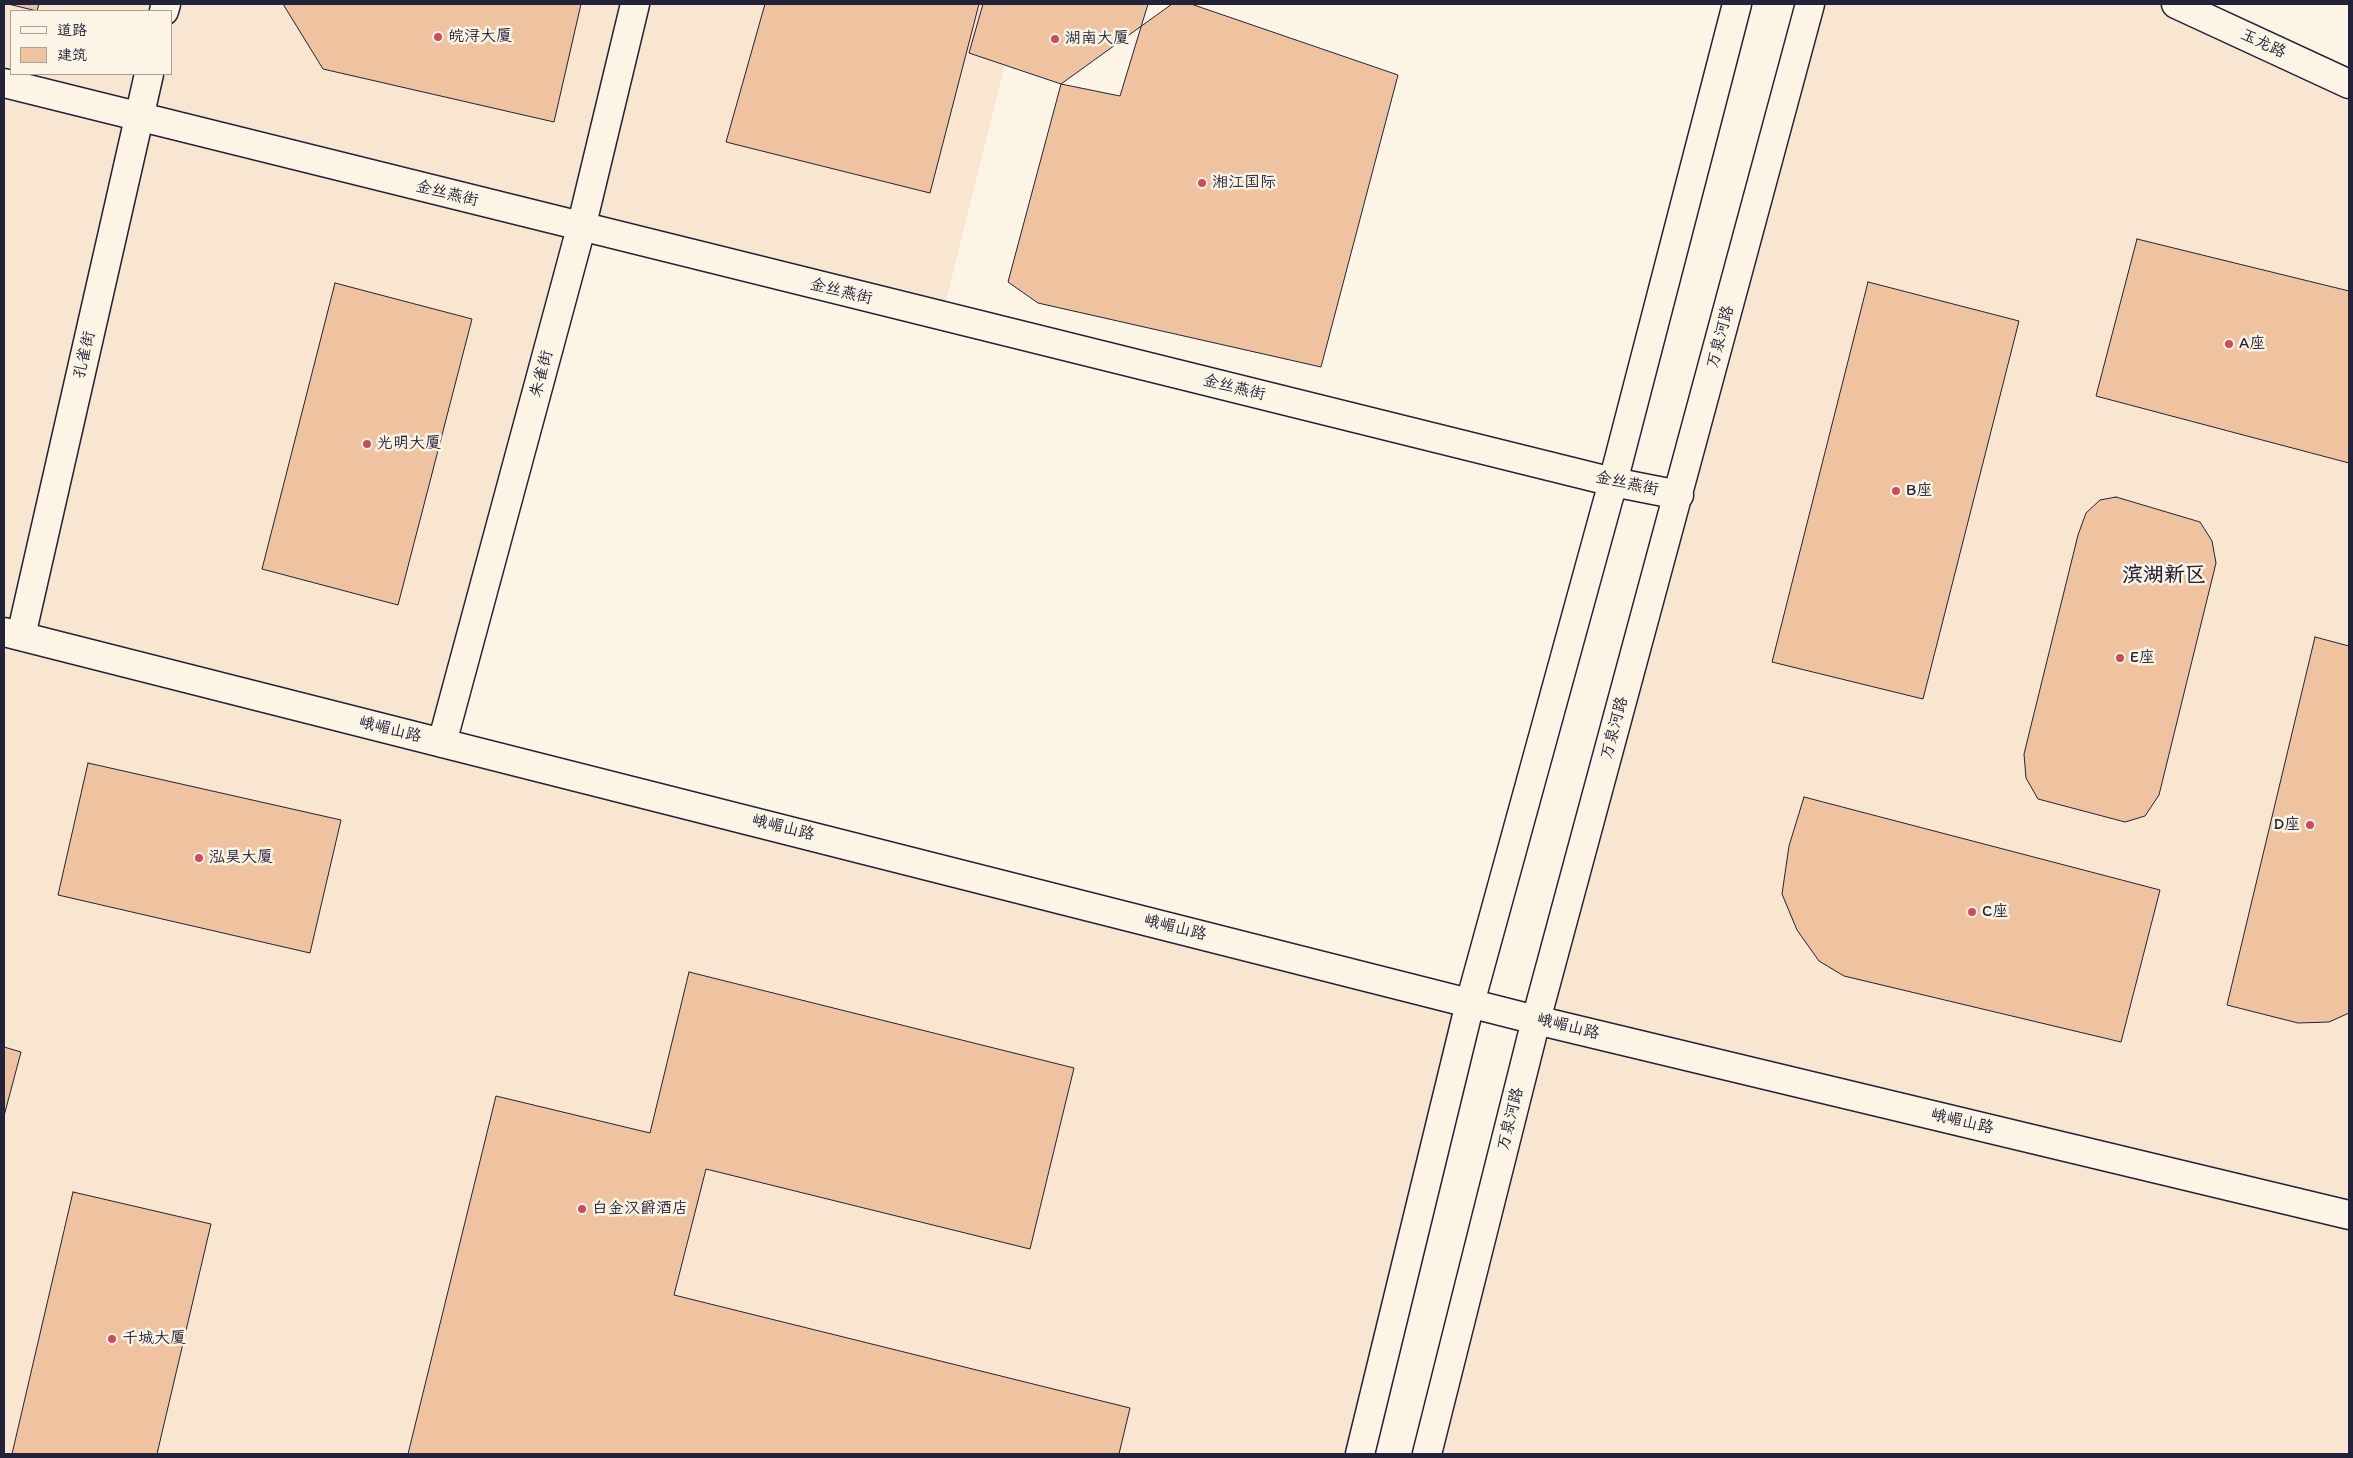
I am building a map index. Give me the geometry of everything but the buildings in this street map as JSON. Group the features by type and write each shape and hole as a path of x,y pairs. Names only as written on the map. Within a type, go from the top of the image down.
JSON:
{"street":[{"name":"朱雀街","path":"442,743 581,228 635,4"},
{"path":"1360,1454 1470,1003 1613,482 1737,4"},
{"name":"万泉河路","path":"1427,1454 1536,1020 1810,4"},
{"name":"玉龙路","path":"2176,4 2349,84"},
{"name":"孔雀街","path":"13,634 149,75"},
{"name":"金丝燕街","path":"4,83 581,228 1613,482 1679,495"},
{"name":"峨嵋山路","path":"13,634 1536,1020 2349,1215"}],"shaded area":[{"path":"4,4 1020,4 942,317 581,228 442,743 1470,1003 1360,1454 4,1454"},
{"path":"1810,4 2176,4 2349,84 2349,1454 1427,1454"}],"place":[{"name":"皖浔大厦","path":"438,37"},
{"name":"湖南大厦","path":"1055,39"},
{"name":"湘江国际","path":"1202,183"},
{"name":"A座","path":"2229,344"},
{"name":"光明大厦","path":"367,444"},
{"name":"B座","path":"1896,491"},
{"name":"E座","path":"2120,658"},
{"name":"D座","path":"2310,825"},
{"name":"泓昊大厦","path":"199,858"},
{"name":"C座","path":"1972,912"},
{"name":"白金汉爵酒店","path":"582,1209"},
{"name":"千城大厦","path":"112,1339"}],"district":[{"name":"滨湖新区","path":"2164,576"}]}
